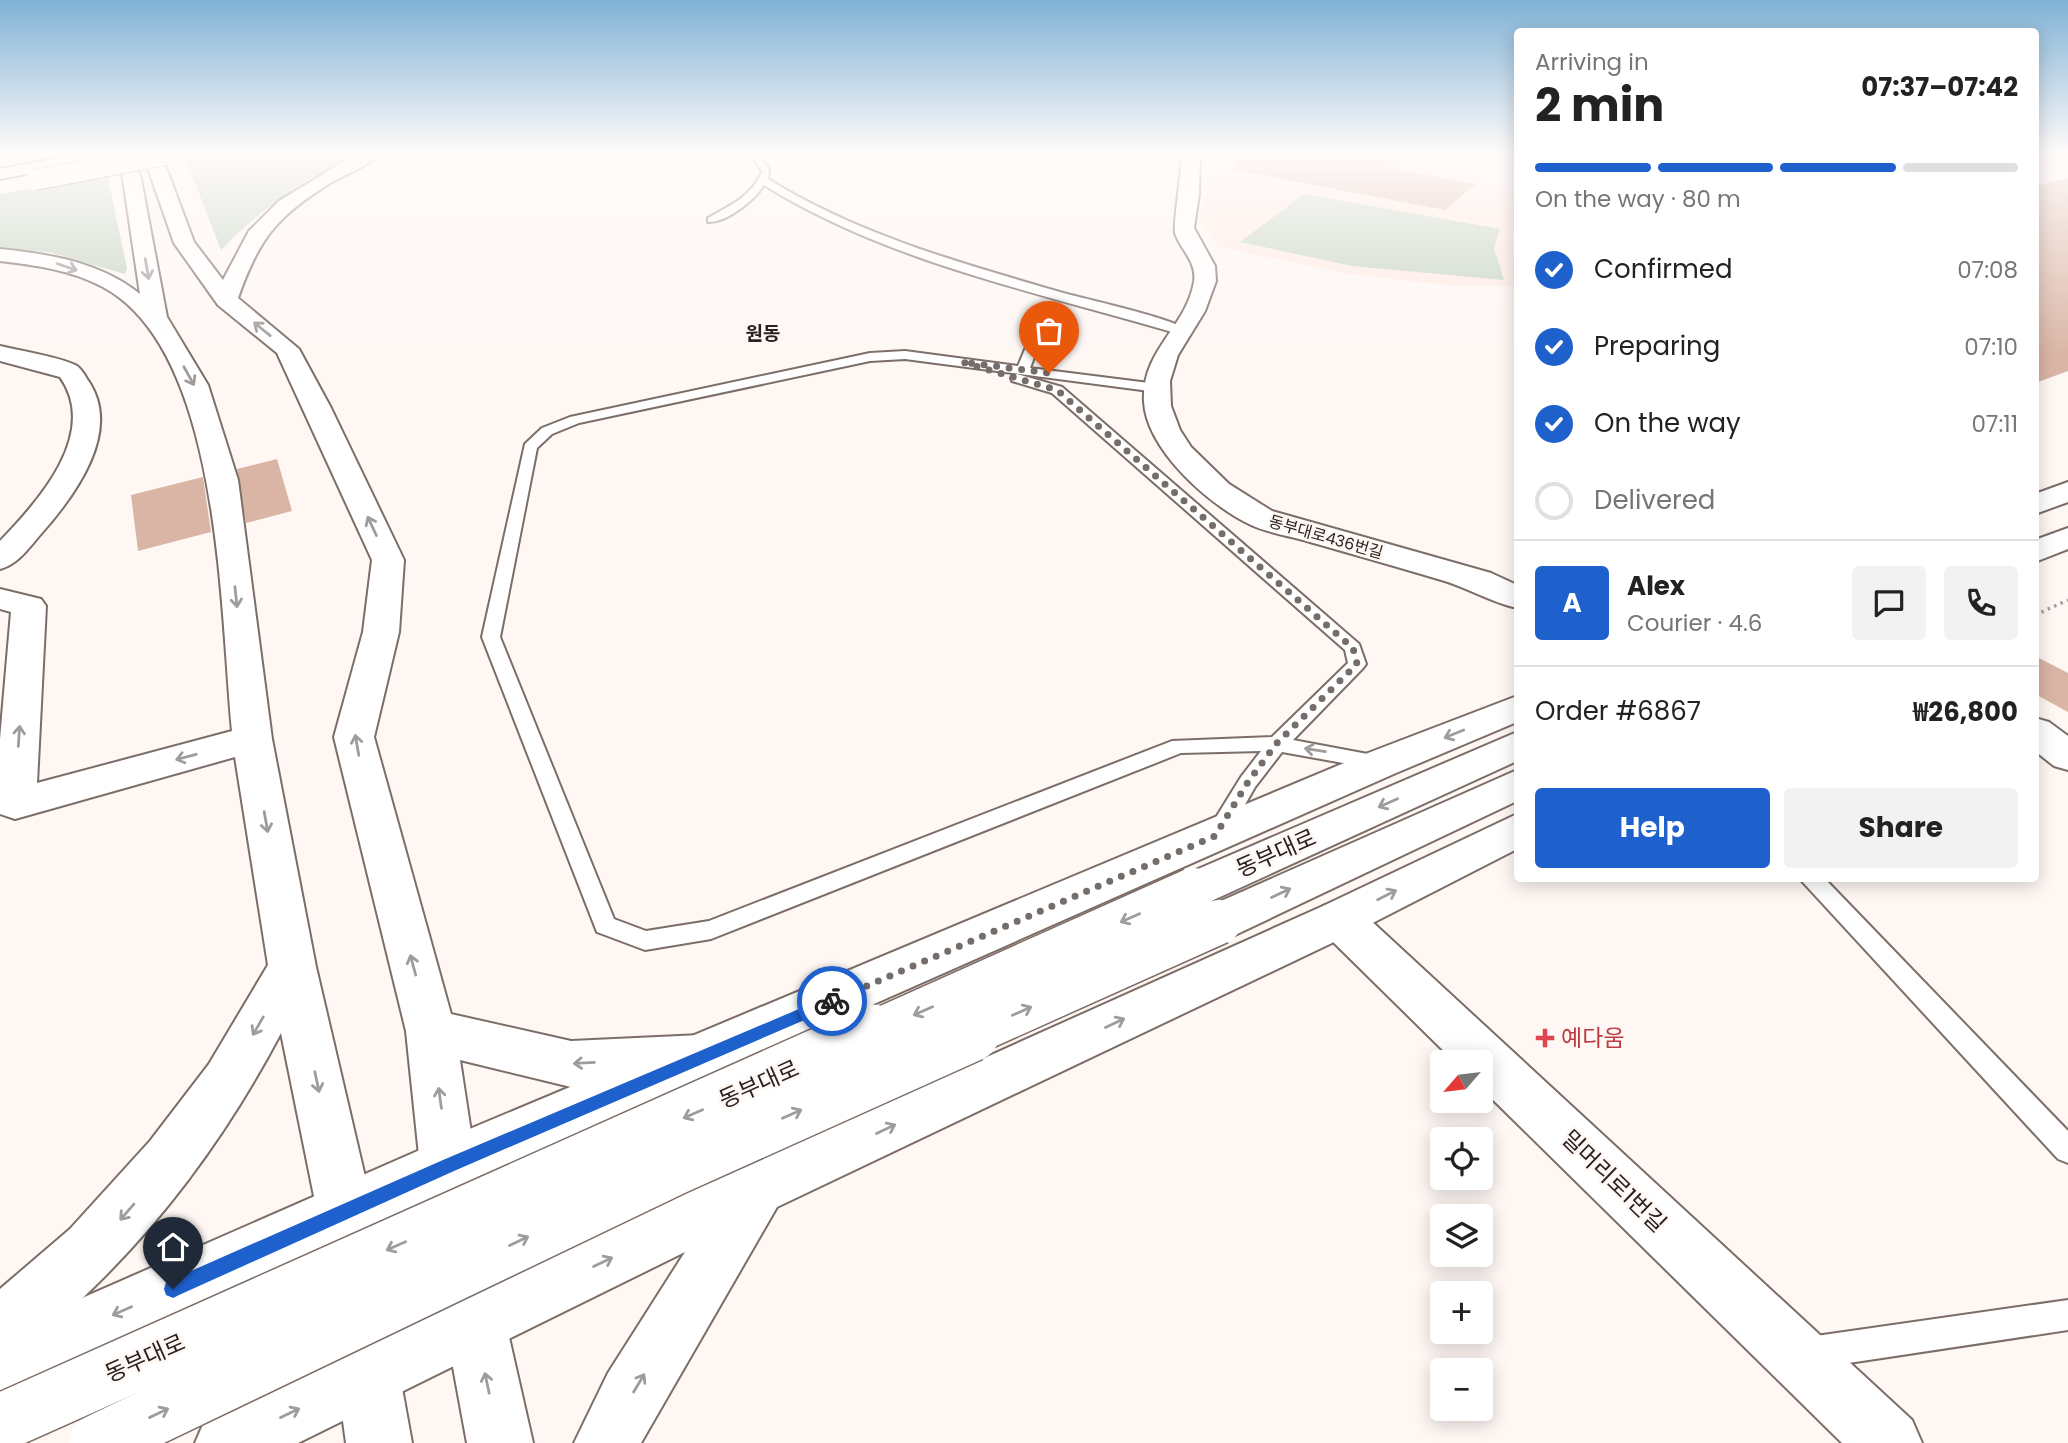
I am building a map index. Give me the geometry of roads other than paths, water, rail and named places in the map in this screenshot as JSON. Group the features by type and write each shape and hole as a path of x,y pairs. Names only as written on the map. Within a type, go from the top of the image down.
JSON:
{"main road":[{"path":"137,221 155,317 195,385 223,480 252,739 292,967 345,1211 379,1443"},
{"path":"176,221 184,243 226,300 287,349 318,408 388,560 381,632 354,737 431,1031 449,1165 475,1323 500,1443"},
{"path":"226,300 240,264 262,228 270,221"},
{"path":"1157,388 1163,362 1203,292 1206,267 1184,231 1185,221"},
{"path":"0,255 49,260 111,282 155,317"},
{"path":"0,353 69,372 84,394 87,427 72,471 29,530 0,559"},
{"name":"동부대로436번길","path":"1157,388 1160,409 1177,450 1190,466 1232,502 1261,518 1293,529 1479,580 1514,597"},
{"path":"2039,503 2068,491"},
{"path":"2039,550 2068,537"},
{"path":"0,600 29,606 15,804 252,739"},
{"name":"동부대로","path":"0,1366 449,1165 1382,763 1514,709"},
{"path":"2039,734 2068,756"},
{"name":"동부대로","path":"98,1443 673,1167 1206,906 1514,748"},
{"name":"동부대로","path":"0,1423 1206,906 1514,785"},
{"path":"228,1443 757,1188 1339,919 1514,832"},
{"name":"밀머리로1번길","path":"1339,919 1889,1443"},
{"path":"0,1327 22,1311 126,1214 218,1094 292,967"},
{"path":"431,1031 571,1064 701,1058"},
{"path":"607,1443 631,1396 757,1188"}],"lane":[{"path":"833,221 1102,310 1183,331"},
{"path":"1023,369 1030,350 1058,328"},
{"path":"1157,388 905,355 870,357 575,420 547,431 530,447 491,638 605,926 645,941 710,930 1179,746 1276,744 1382,763"},
{"path":"962,362 1057,390 1353,648 1357,664 1276,744 1248,782 1215,836"},
{"path":"1814,882 2068,1150"},
{"path":"1797,1355 2068,1315"}],"place":[{"name":"예다움","path":"1545,1038"}],"district":[{"name":"원동","path":"763,333"}]}
